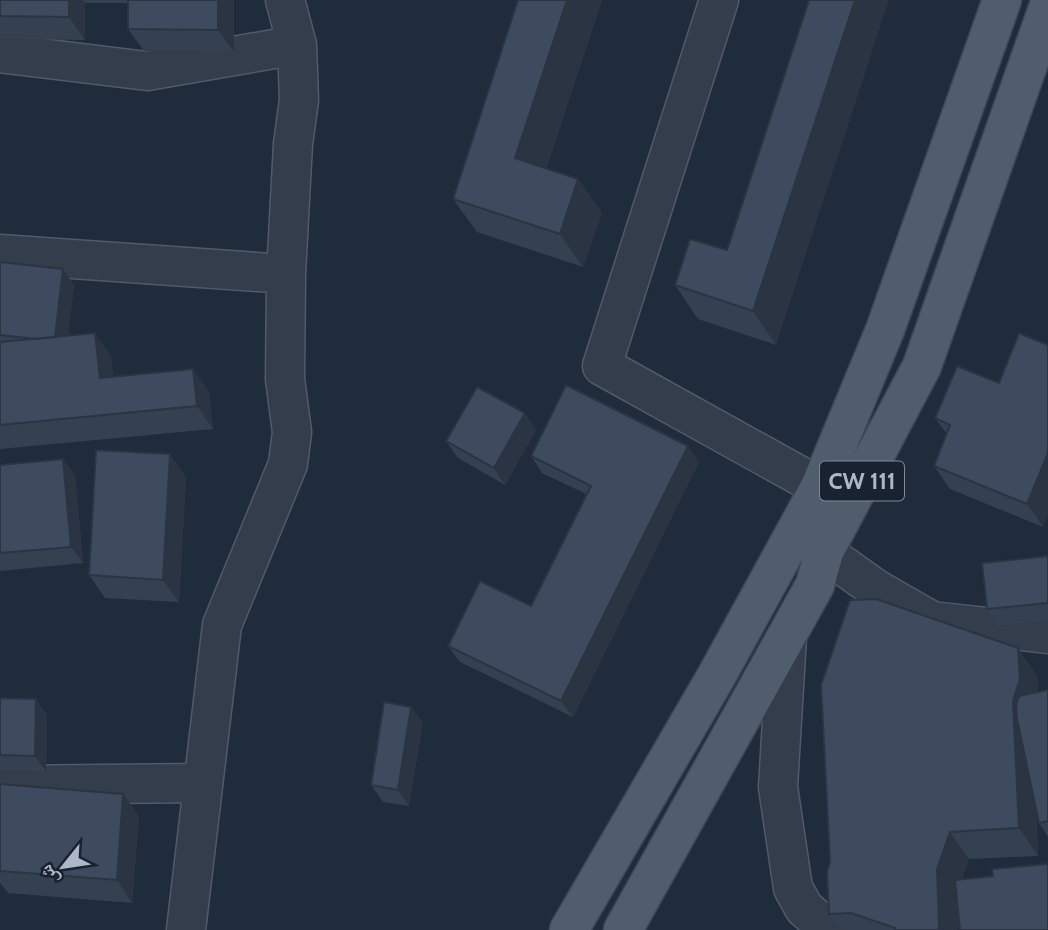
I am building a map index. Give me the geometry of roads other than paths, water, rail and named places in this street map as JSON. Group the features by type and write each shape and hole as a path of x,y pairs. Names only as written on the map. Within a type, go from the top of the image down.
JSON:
{"main road":[{"path":"569,930 717,675 820,487 885,330 1002,0"},
{"name":"CW 111","path":"623,930 816,586 824,552 922,366 1048,8"}],"street":[{"path":"186,930 222,625 288,464 292,432 285,379 286,274 293,144 299,100 297,45 285,0"},
{"path":"719,0 602,366 820,487"},
{"path":"0,53 147,71 297,45"},
{"path":"0,254 286,274"},
{"path":"824,552 876,589 932,621 1048,634"},
{"path":"787,637 778,787 793,888 795,930"},
{"path":"0,785 203,783"},
{"path":"793,888 804,908 829,930"}]}
